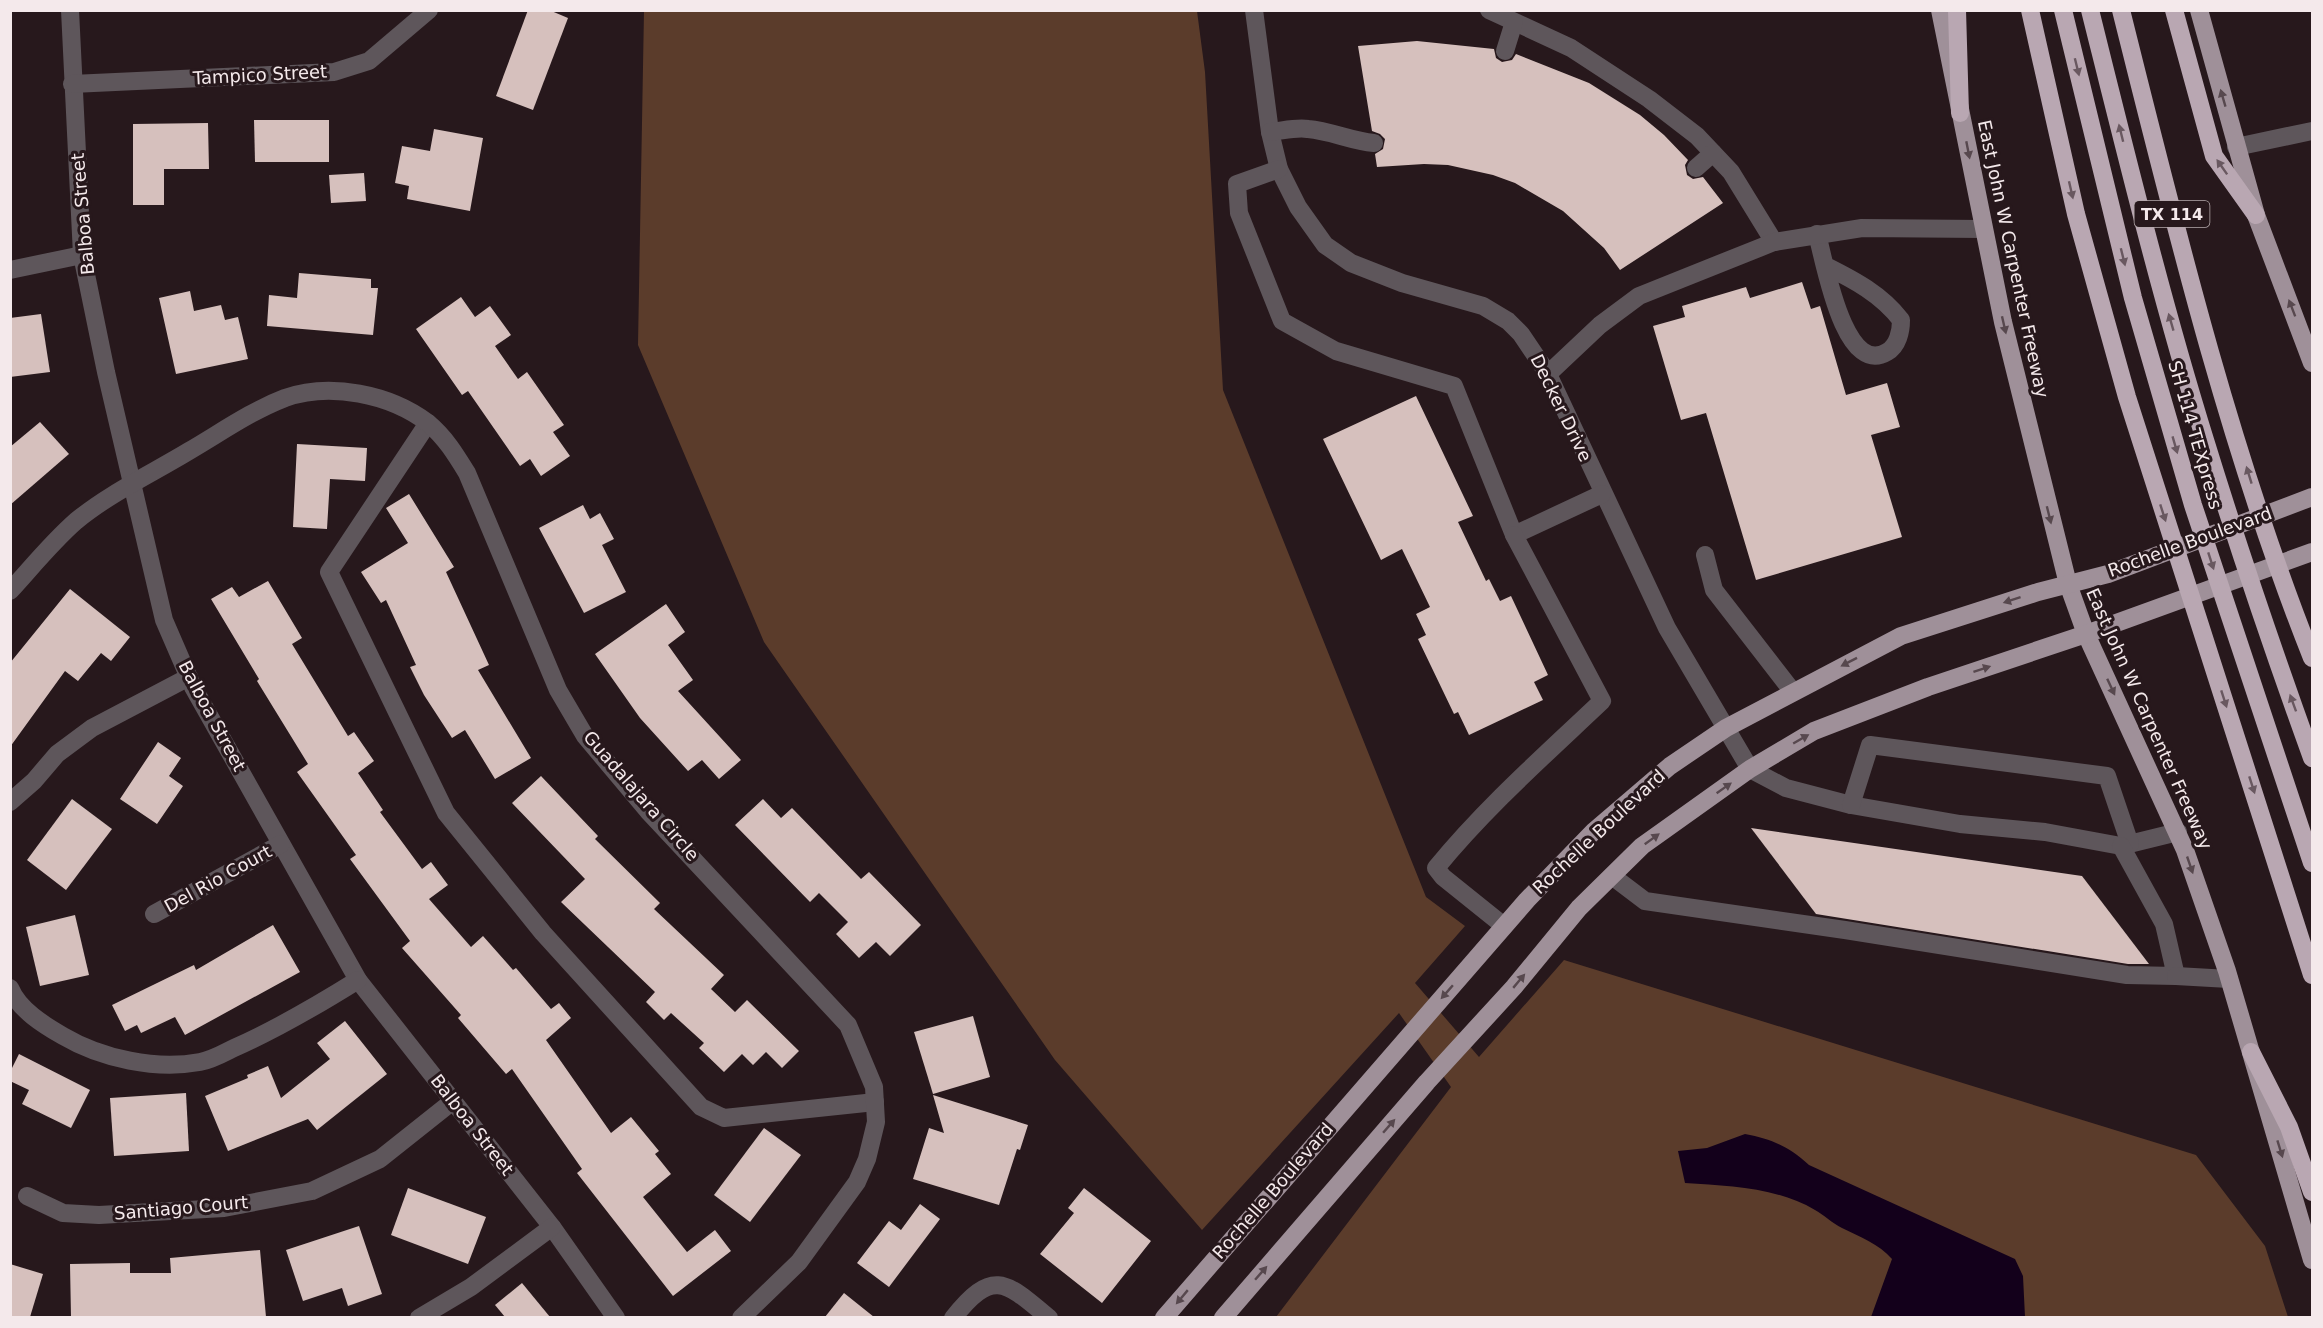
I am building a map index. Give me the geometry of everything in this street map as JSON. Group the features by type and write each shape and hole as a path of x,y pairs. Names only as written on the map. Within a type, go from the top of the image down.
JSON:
{"highway":[{"path":"1957,10 1960,113"},
{"path":"2030,10 2076,214 2127,397 2313,975"},
{"name":"SH 114 TEXpress","path":"2063,10 2133,298 2193,506 2313,863"},
{"name":"SH 114 TEXpress","path":"2090,10 2153,257 2204,439 2263,620 2313,758"},
{"name":"TX 114","path":"2121,10 2176,229 2286,591 2313,658"},
{"path":"2174,10 2214,156 2256,215"},
{"path":"2286,591 2313,624"},
{"path":"2251,1052 2289,1127 2313,1192"}],"main road":[{"name":"East John W Carpenter Freeway","path":"1940,10 2008,345 2068,584 2086,634 2178,832 2229,979 2313,1260"},
{"path":"2199,10 2256,215 2313,363"},
{"name":"Rochelle Boulevard","path":"1164,1317 1504,926 1594,831 1670,766 1726,728 1901,636 2068,584 2108,574 2313,497"},
{"path":"1223,1317 1427,1082 1514,987 1579,909 1642,846 1750,769 1814,731 1928,687 2086,634 2313,552"}],"street":[{"name":"Balboa Street","path":"70,10 82,255 131,484 164,620 189,677 358,980 552,1227 616,1317"},
{"name":"Tampico Street","path":"72,84 334,72 369,60 429,10"},
{"name":"Decker Drive","path":"1254,10 1270,132 1279,169 1298,207 1325,245 1351,263 1382,275 1483,306 1508,321 1521,334 1548,374 1602,494 1667,628 1750,769"},
{"path":"1489,10 1571,48 1649,99 1697,136 1731,172 1774,242"},
{"path":"1505,51 1514,22"},
{"path":"1270,132 1305,128 1330,132 1356,141 1374,143"},
{"path":"2236,147 2313,131"},
{"path":"1696,168 1713,153"},
{"path":"1279,169 1236,184 1239,213 1282,321 1336,351 1454,386 1514,535 1602,701 1510,788 1457,842 1436,868 1443,877 1504,926"},
{"path":"1548,374 1600,325 1639,296 1774,242 1817,234 1884,227 1983,229"},
{"path":"1817,234 1826,266 1841,319 1853,345 1863,353 1876,357 1889,351 1900,334 1901,320 1890,306 1858,282 1826,266"},
{"path":"10,270 82,255"},
{"name":"Guadalajara Circle","path":"10,591 78,520 131,484 255,412 286,398 321,392 353,393 379,398 428,423 452,447 467,473 558,690 585,736 648,811 717,881 773,947 848,1025 874,1087 876,1122 867,1159 857,1182 799,1262 741,1317"},
{"path":"428,423 329,572 446,813 543,933 702,1107 724,1118 875,1102"},
{"path":"1514,535 1602,494"},
{"path":"1705,555 1714,590 1793,692"},
{"path":"10,802 34,781 57,754 92,728 189,677"},
{"path":"1851,805 1870,745 2107,776 2126,845 2164,924 2176,976"},
{"path":"1750,769 1786,788 1851,805 1960,824 2045,832 2126,845 2178,832"},
{"name":"Del Rio Court","path":"154,914 281,844"},
{"path":"1612,876 1645,901 2127,975 2229,979"},
{"path":"10,988 39,1022 78,1045 133,1061 166,1065 203,1062 213,1058 262,1035 358,980"},
{"name":"Santiago Court","path":"27,1196 63,1213 99,1215 224,1208 312,1191 380,1158 453,1101"},
{"path":"419,1317 471,1287 552,1227"},
{"path":"953,1317 970,1296 979,1289 993,1284 1007,1286 1049,1317"}],"shaded area":[{"path":"644,11 1197,11 1205,72 1223,390 1426,897 1465,926 1415,983 1479,1057 1564,960 2196,1155 2265,1246 2288,1317 1276,1317 1451,1087 1399,1013 1202,1230 1055,1060 764,642 638,345"},
{"path":"1745,1134 1764,1138 1780,1145 1809,1165 2015,1259 2023,1276 2025,1317 1871,1317 1892,1259 1881,1249 1838,1226 1815,1210 1784,1196 1752,1189 1685,1183 1678,1151 1707,1148"}],"building":[{"path":"528,10 549,10 568,18 533,110 496,96"},
{"path":"1417,41 1494,49 1496,58 1502,62 1512,60 1516,54 1589,83 1640,115 1664,135 1688,160 1685,165 1687,175 1693,179 1703,177 1723,203 1620,270 1604,248 1563,211 1515,183 1493,175 1448,165 1377,167 1375,154 1383,149 1385,139 1372,131 1358,46"},
{"path":"254,120 329,120 329,162 255,162"},
{"path":"208,123 209,169 164,169 164,205 133,205 133,124"},
{"path":"434,129 483,138 470,211 407,199 409,186 395,183 402,146 430,151"},
{"path":"364,173 366,201 331,203 329,175"},
{"path":"299,273 371,279 371,288 378,288 373,335 267,326 269,295 297,298"},
{"path":"1802,282 1811,309 1820,306 1846,395 1887,383 1900,427 1871,435 1902,537 1756,580 1706,413 1681,420 1653,326 1685,317 1682,306 1746,287 1750,298"},
{"path":"190,291 194,311 221,305 225,320 238,317 248,359 176,374 159,298"},
{"path":"461,297 475,317 490,306 511,335 495,346 518,379 527,372 564,425 553,432 570,456 541,476 530,459 520,466 468,391 462,395 416,329"},
{"path":"41,314 50,372 10,377 10,318"},
{"path":"1416,396 1473,516 1458,522 1486,581 1489,579 1500,601 1511,596 1548,675 1534,682 1543,700 1469,735 1458,712 1454,714 1418,639 1426,635 1416,614 1430,607 1402,549 1381,560 1323,439"},
{"path":"40,422 69,454 10,505 10,447"},
{"path":"297,444 367,448 365,481 330,479 327,529 293,527"},
{"path":"409,494 454,567 446,572 489,665 478,670 531,758 495,779 465,730 452,738 424,695 410,667 416,665 386,600 381,603 361,572 408,543 386,508"},
{"path":"583,505 590,519 600,513 614,539 602,545 626,592 584,613 539,528"},
{"path":"268,581 302,638 292,644 348,736 354,732 374,761 358,773 383,810 380,812 422,869 431,862 448,885 429,899 471,947 483,936 513,970 516,968 551,1009 559,1003 571,1018 546,1040 611,1133 631,1117 659,1151 655,1154 671,1174 643,1197 687,1252 715,1230 731,1251 673,1296 577,1173 582,1169 512,1069 506,1074 458,1018 461,1015 402,948 410,941 350,859 356,855 297,772 308,764 257,681 259,679 211,599 232,587 239,597"},
{"path":"70,589 130,637 111,661 101,653 78,681 65,671 10,747 10,663"},
{"path":"666,604 685,632 668,645 693,680 678,691 741,760 719,779 702,760 688,771 640,718 595,654"},
{"path":"158,742 181,758 169,776 183,786 157,824 120,799"},
{"path":"541,776 598,836 595,839 660,903 654,909 724,975 711,989 735,1012 747,1000 799,1051 782,1068 766,1052 753,1065 742,1054 724,1072 699,1048 704,1043 671,1013 664,1020 646,1002 655,992 561,902 585,879 512,803"},
{"path":"72,799 112,829 66,890 27,860"},
{"path":"763,799 781,818 792,808 861,879 869,872 921,925 890,956 876,942 859,958 836,934 848,922 819,893 810,902 735,825"},
{"path":"1751,828 2082,876 2149,964 2128,964 1816,914"},
{"path":"75,915 89,975 40,986 26,927"},
{"path":"273,925 300,972 185,1035 175,1017 141,1033 137,1025 125,1031 112,1005 194,965 196,970"},
{"path":"973,1016 990,1077 933,1094 914,1032"},
{"path":"345,1021 387,1074 317,1130 308,1119 228,1151 205,1096 248,1078 247,1075 268,1066 281,1098 330,1059 317,1043"},
{"path":"19,1054 90,1090 71,1128 22,1104 29,1090 10,1081 10,1072"},
{"path":"186,1093 189,1151 114,1156 110,1098"},
{"path":"933,1095 1028,1125 1020,1150 1017,1149 999,1205 913,1179 929,1128 944,1133"},
{"path":"764,1128 801,1155 750,1222 714,1195"},
{"path":"408,1188 486,1217 468,1264 391,1235"},
{"path":"1084,1188 1151,1241 1102,1303 1040,1254 1074,1213 1068,1208"},
{"path":"920,1204 940,1219 889,1287 857,1263 889,1221 901,1230"},
{"path":"359,1226 382,1294 348,1306 342,1288 303,1301 286,1250"},
{"path":"260,1250 266,1317 71,1317 70,1264 130,1263 130,1273 171,1273 170,1258"},
{"path":"10,1264 43,1274 30,1317 10,1317"},
{"path":"522,1283 550,1317 505,1317 495,1305"},
{"path":"844,1293 874,1317 825,1317"}]}
